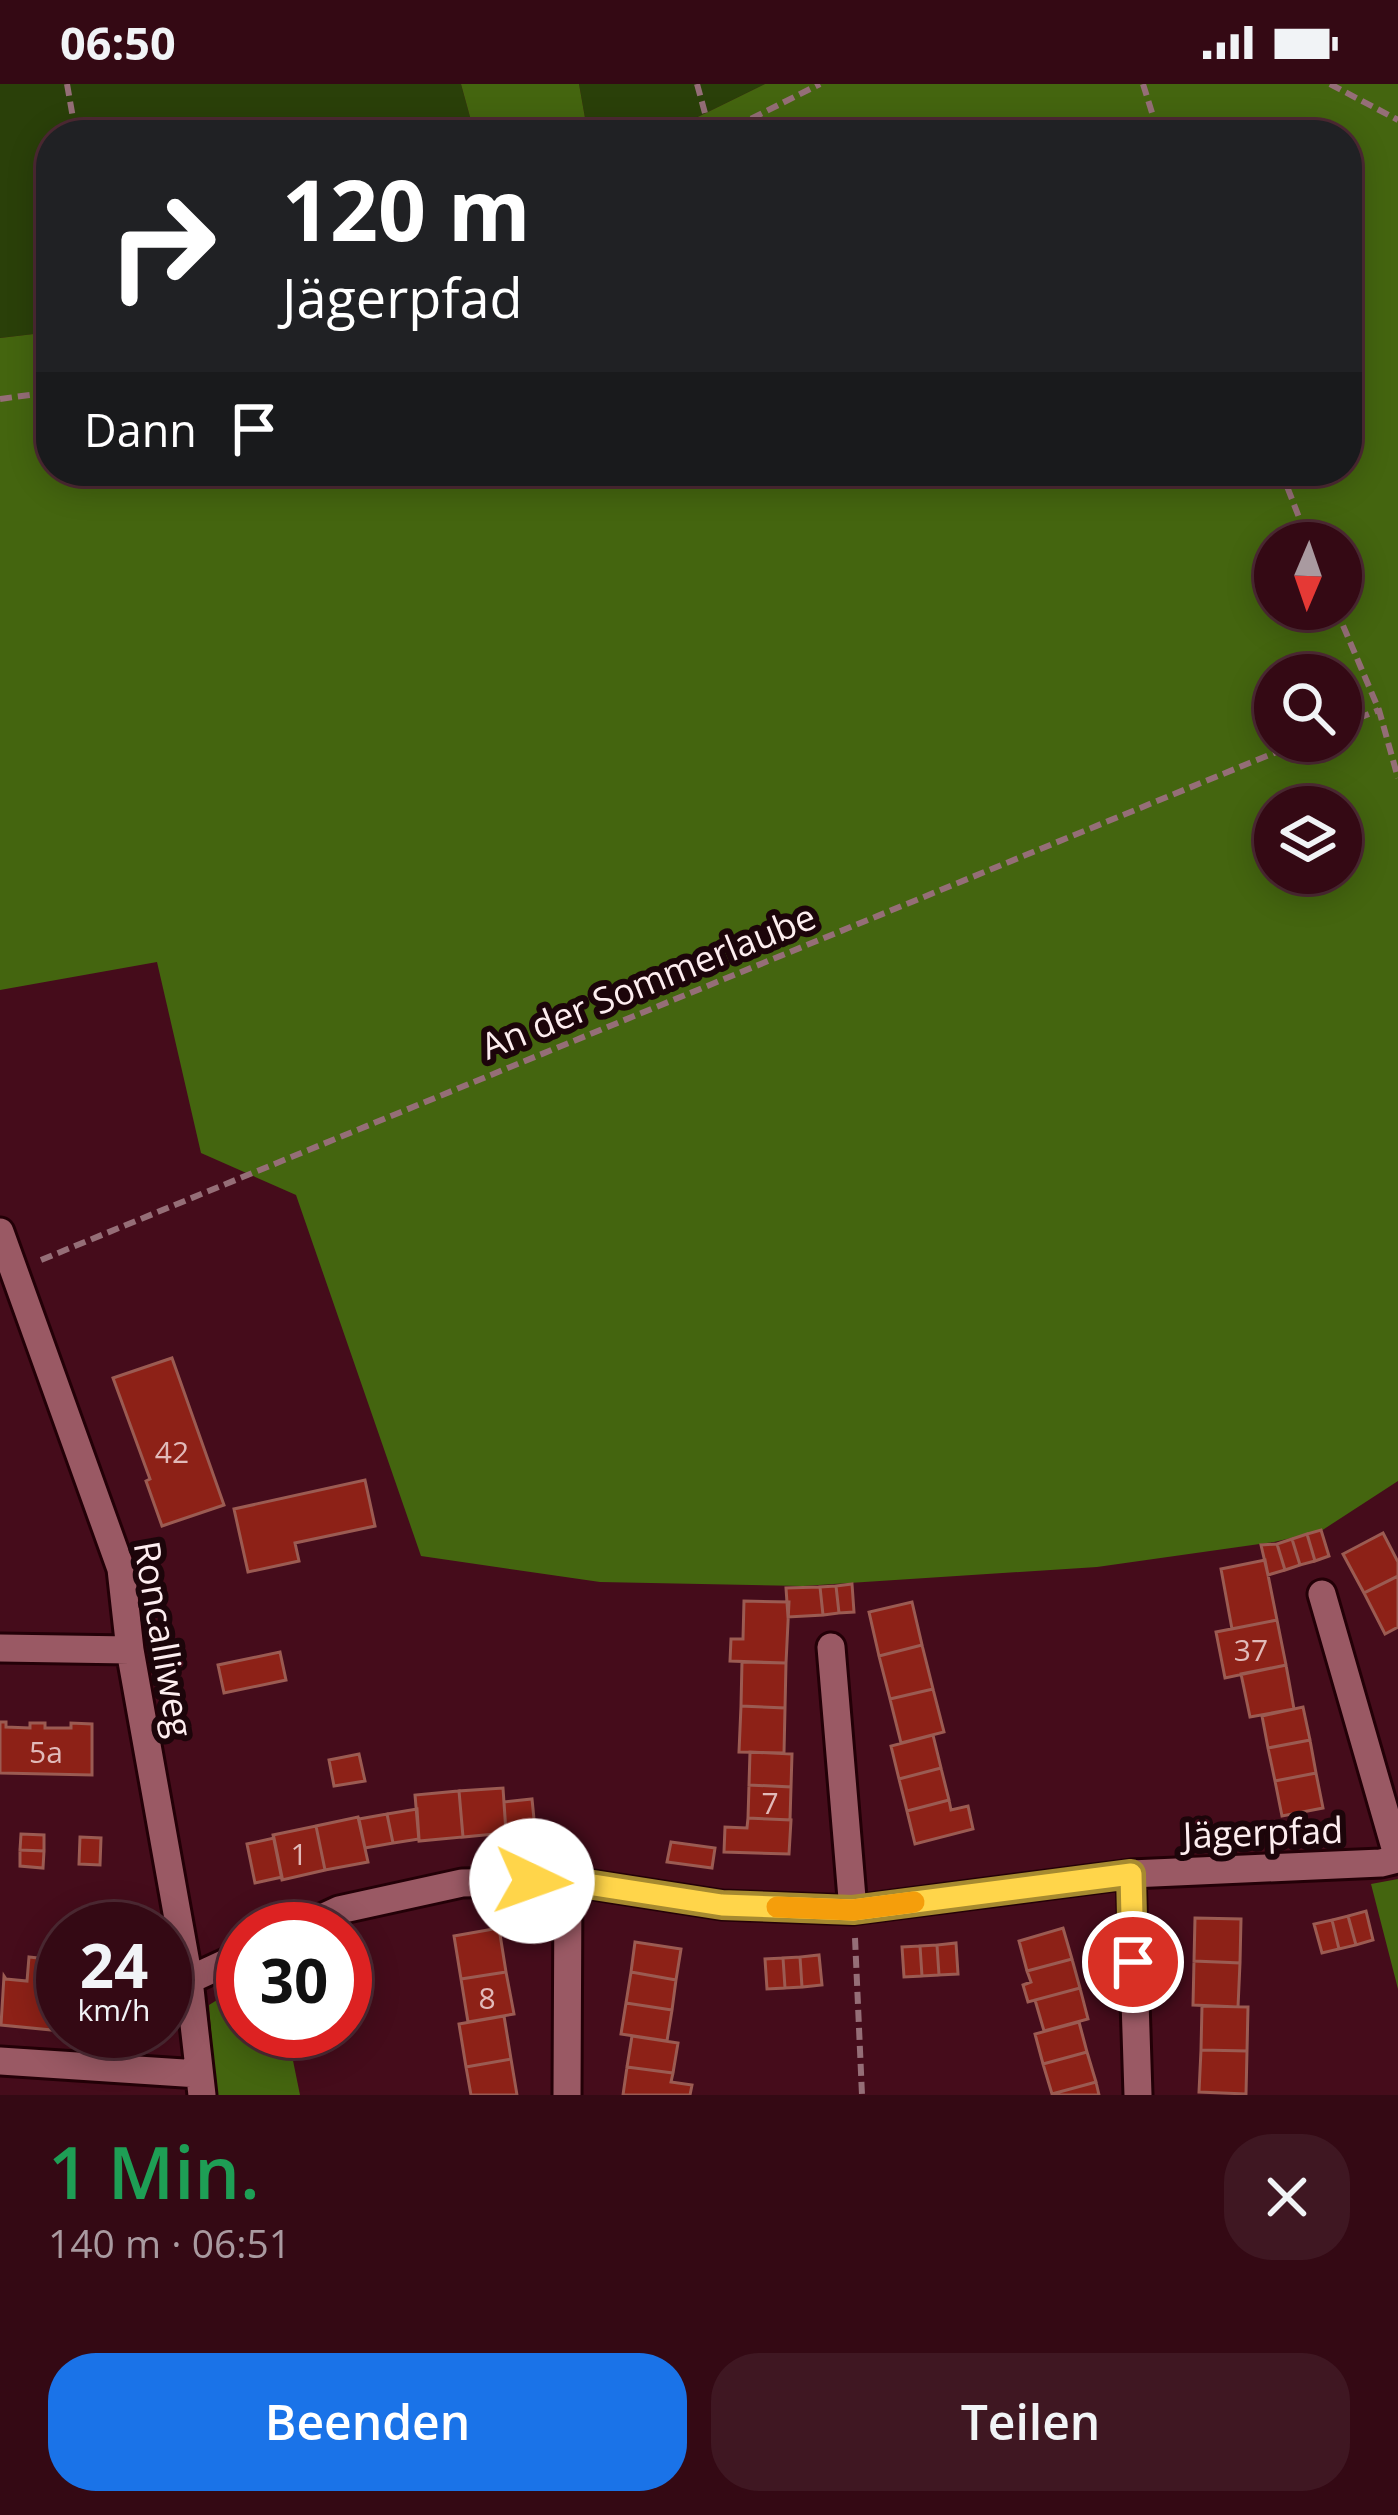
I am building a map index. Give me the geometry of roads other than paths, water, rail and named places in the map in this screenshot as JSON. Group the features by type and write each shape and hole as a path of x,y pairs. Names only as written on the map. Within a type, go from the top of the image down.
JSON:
{"street":[{"name":"Roncalliweg","path":"0,1232 121,1569 130,1650 175,1902"},
{"name":"Jägerpfad","path":"372,1903 461,1883 568,1881 722,1905 853,1910 1131,1874 1398,1859 1322,1594"},
{"path":"831,1647 853,1910"},
{"path":"0,1648 130,1650"},
{"path":"1131,1874 1138,2095"},
{"path":"567,2095 568,1881"},
{"name":"Roncalliweg","path":"0,2061 200,2084 192,2008"}]}
